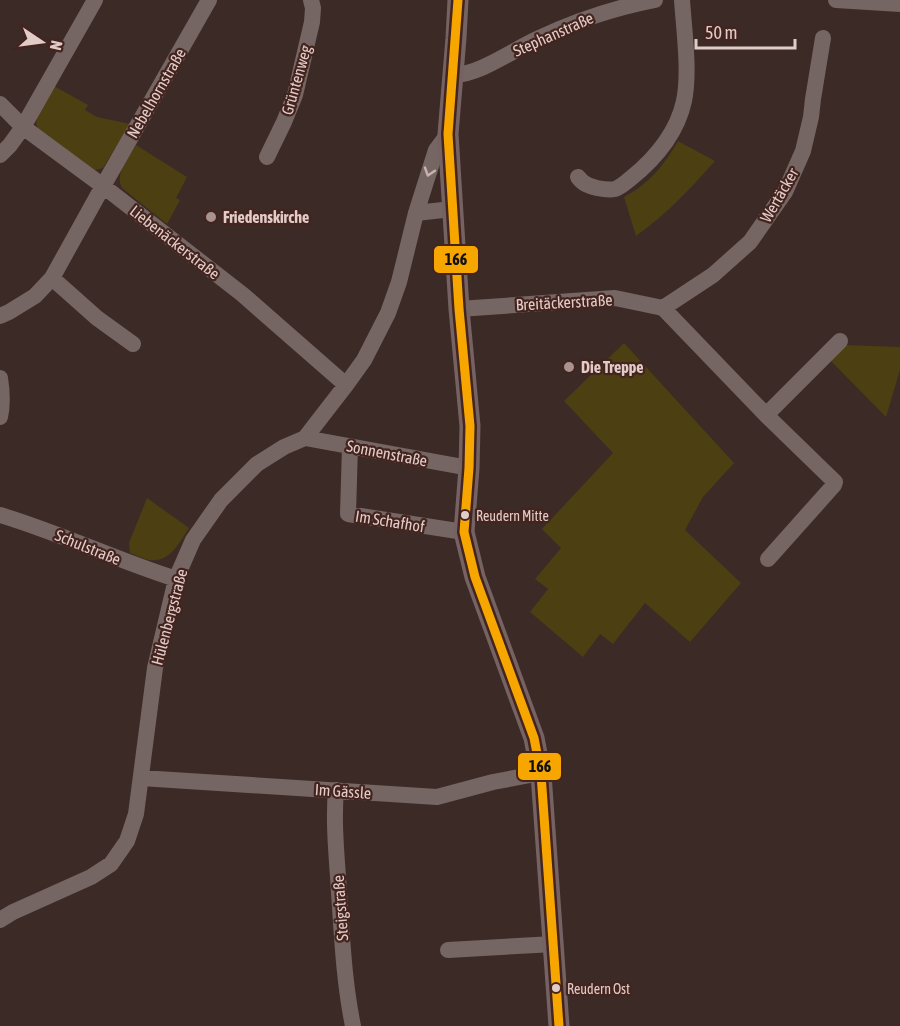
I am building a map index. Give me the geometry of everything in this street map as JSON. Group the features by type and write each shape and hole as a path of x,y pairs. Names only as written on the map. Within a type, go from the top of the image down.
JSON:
{"main road":[{"path":"458,0 448,134 459,309 470,426 464,532 475,577 534,738 541,774 560,1026"}],"street":[{"path":"0,155 23,127 95,0"},
{"name":"Nebelhornstraße","path":"0,316 35,296 52,278 209,0"},
{"name":"Grüntenweg","path":"267,158 295,94 312,22 311,0"},
{"name":"Stephanstraße","path":"453,75 467,74 581,19 627,5 655,0"},
{"path":"578,177 582,183 601,189 620,187 648,163 670,135 680,113 685,90 682,0"},
{"path":"836,0 900,4"},
{"name":"Wertäcker","path":"663,308 713,275 750,242 785,192 803,151 811,117 823,38"},
{"name":"Liebenäckerstraße","path":"0,104 23,127 242,294 346,385"},
{"name":"Hülenbergstraße","path":"0,920 92,877 111,864 127,841 136,814 155,668 176,579 194,540 227,494 257,464 284,447 305,438 364,360 388,313 436,150 448,134"},
{"path":"417,213 452,209"},
{"path":"52,278 97,318 133,344"},
{"name":"Breitäckerstraße","path":"459,309 615,298 663,308"},
{"path":"663,308 766,415 835,482 768,559"},
{"path":"766,415 840,341"},
{"path":"0,378 2,401 0,417"},
{"name":"Sonnenstraße","path":"305,438 469,468"},
{"name":"Im Schafhof","path":"350,446 348,514 464,532"},
{"name":"Schulstraße","path":"0,515 58,534 144,569 176,579"},
{"name":"Im Gässle","path":"141,778 437,798 492,782 541,774"},
{"name":"Steigstraße","path":"336,790 334,814 342,931 347,997 353,1026"},
{"path":"448,950 554,944"}],"shaded area":[{"path":"54,86 88,105 85,110 97,117 130,124 103,168 95,170 38,129 36,124 38,112"},
{"path":"678,141 715,161 668,210 636,236 624,197 655,173"},
{"path":"136,145 187,177 176,198 180,200 167,224 122,188 120,183 121,171"},
{"path":"624,343 734,463 703,497 685,530 741,583 690,642 645,603 613,644 600,634 583,657 530,612 548,589 535,579 561,548 542,529 613,453 564,401"},
{"path":"846,345 900,347 900,370 886,417 831,361"},
{"path":"147,498 189,528 173,551 156,560 130,553 129,543"}],"transit line":[{"name":"166","path":"458,0 448,134 459,309 470,426 464,532 475,577 534,738 541,774 559,1026"}],"place":[{"name":"Friedenskirche","path":"211,217"},
{"name":"Die Treppe","path":"569,367"},
{"name":"Reudern Mitte","path":"465,515"},
{"name":"Reudern Ost","path":"556,988"}]}
